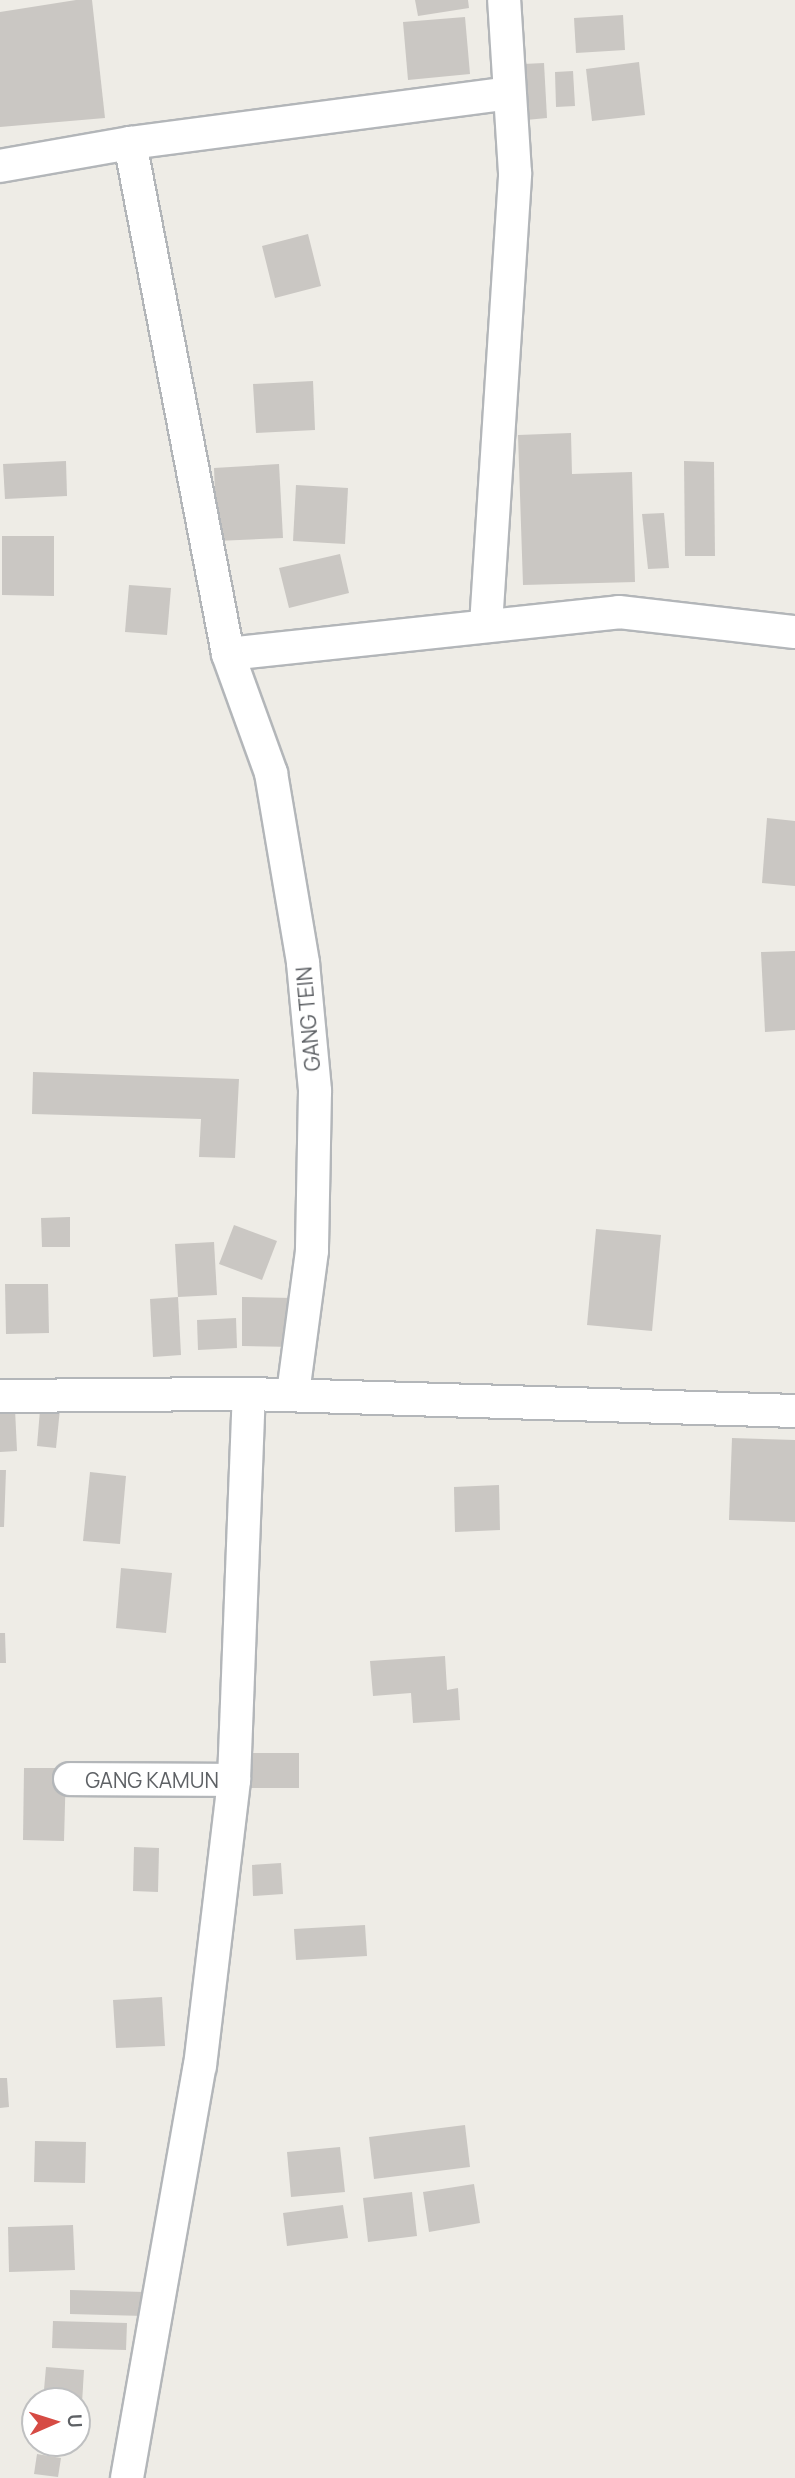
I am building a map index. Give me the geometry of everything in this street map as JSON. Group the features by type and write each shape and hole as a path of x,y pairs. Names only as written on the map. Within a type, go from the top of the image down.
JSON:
{"street":[{"path":"486,625 515,173 504,0"},
{"path":"0,166 130,143 509,93"},
{"name":"GANG TEIN","path":"130,143 228,654 271,773 303,963 313,1078 312,1251 293,1394"},
{"path":"228,654 619,612 795,632"},
{"path":"127,2478 200,2066 234,1780 249,1394"},
{"path":"0,1396 293,1394 795,1411"},
{"name":"GANG KAMUN","path":"70,1779 234,1780"}],"building":[{"path":"92,0 105,118 0,127 0,12"},
{"path":"415,0 468,0 469,8 418,16"},
{"path":"623,15 625,50 576,53 574,18"},
{"path":"465,17 470,74 408,80 403,22"},
{"path":"639,62 645,115 592,121 586,69"},
{"path":"544,63 547,118 526,120 523,64"},
{"path":"573,71 575,106 556,107 555,72"},
{"path":"308,234 321,286 275,298 262,246"},
{"path":"313,381 315,430 256,433 253,384"},
{"path":"571,433 572,474 632,472 635,582 523,585 518,435"},
{"path":"66,461 67,496 5,499 3,464"},
{"path":"684,461 714,462 715,556 685,556"},
{"path":"279,464 283,538 217,541 214,468"},
{"path":"296,485 348,488 345,544 293,541"},
{"path":"664,513 669,568 648,569 642,514"},
{"path":"2,536 54,536 54,596 2,595"},
{"path":"340,554 349,593 289,608 279,568"},
{"path":"129,585 171,588 167,635 125,632"},
{"path":"767,818 795,821 795,886 762,883"},
{"path":"795,951 795,1030 765,1032 761,952"},
{"path":"33,1072 239,1079 235,1158 199,1157 201,1119 32,1114"},
{"path":"70,1217 70,1247 42,1247 41,1218"},
{"path":"234,1225 277,1241 262,1280 219,1264"},
{"path":"596,1229 661,1235 652,1331 587,1325"},
{"path":"214,1242 217,1295 178,1297 175,1244"},
{"path":"5,1284 48,1284 49,1333 6,1334"},
{"path":"178,1297 181,1355 153,1357 150,1299"},
{"path":"242,1297 294,1298 293,1347 242,1346"},
{"path":"236,1318 237,1348 198,1350 197,1320"},
{"path":"41,1398 61,1399 56,1448 37,1446"},
{"path":"0,1409 15,1409 17,1451 0,1452"},
{"path":"732,1438 795,1440 795,1522 729,1520"},
{"path":"0,1470 6,1470 4,1527 0,1527"},
{"path":"90,1472 126,1476 120,1544 83,1541"},
{"path":"499,1485 500,1530 455,1532 454,1487"},
{"path":"121,1568 172,1573 166,1633 116,1628"},
{"path":"0,1633 5,1633 6,1663 0,1663"},
{"path":"445,1656 447,1690 458,1688 460,1720 413,1723 411,1693 373,1696 370,1661"},
{"path":"251,1753 299,1753 299,1788 251,1788"},
{"path":"24,1768 66,1768 64,1841 23,1840"},
{"path":"134,1847 159,1848 158,1892 133,1891"},
{"path":"281,1863 283,1894 253,1896 252,1865"},
{"path":"365,1925 367,1956 296,1960 294,1929"},
{"path":"162,1997 165,2046 116,2048 113,2000"},
{"path":"0,2078 7,2078 9,2107 0,2108"},
{"path":"465,2125 470,2167 374,2179 369,2137"},
{"path":"35,2141 86,2142 85,2183 34,2182"},
{"path":"340,2147 345,2192 291,2197 287,2152"},
{"path":"474,2184 480,2223 429,2232 423,2192"},
{"path":"412,2192 417,2236 368,2242 363,2198"},
{"path":"343,2205 348,2238 287,2246 283,2213"},
{"path":"73,2225 75,2270 9,2272 8,2227"},
{"path":"70,2290 145,2292 144,2316 70,2314"},
{"path":"53,2321 127,2323 126,2350 52,2348"},
{"path":"46,2367 84,2370 83,2387 44,2387"},
{"path":"37,2457 61,2458 58,2477 34,2474"}]}
